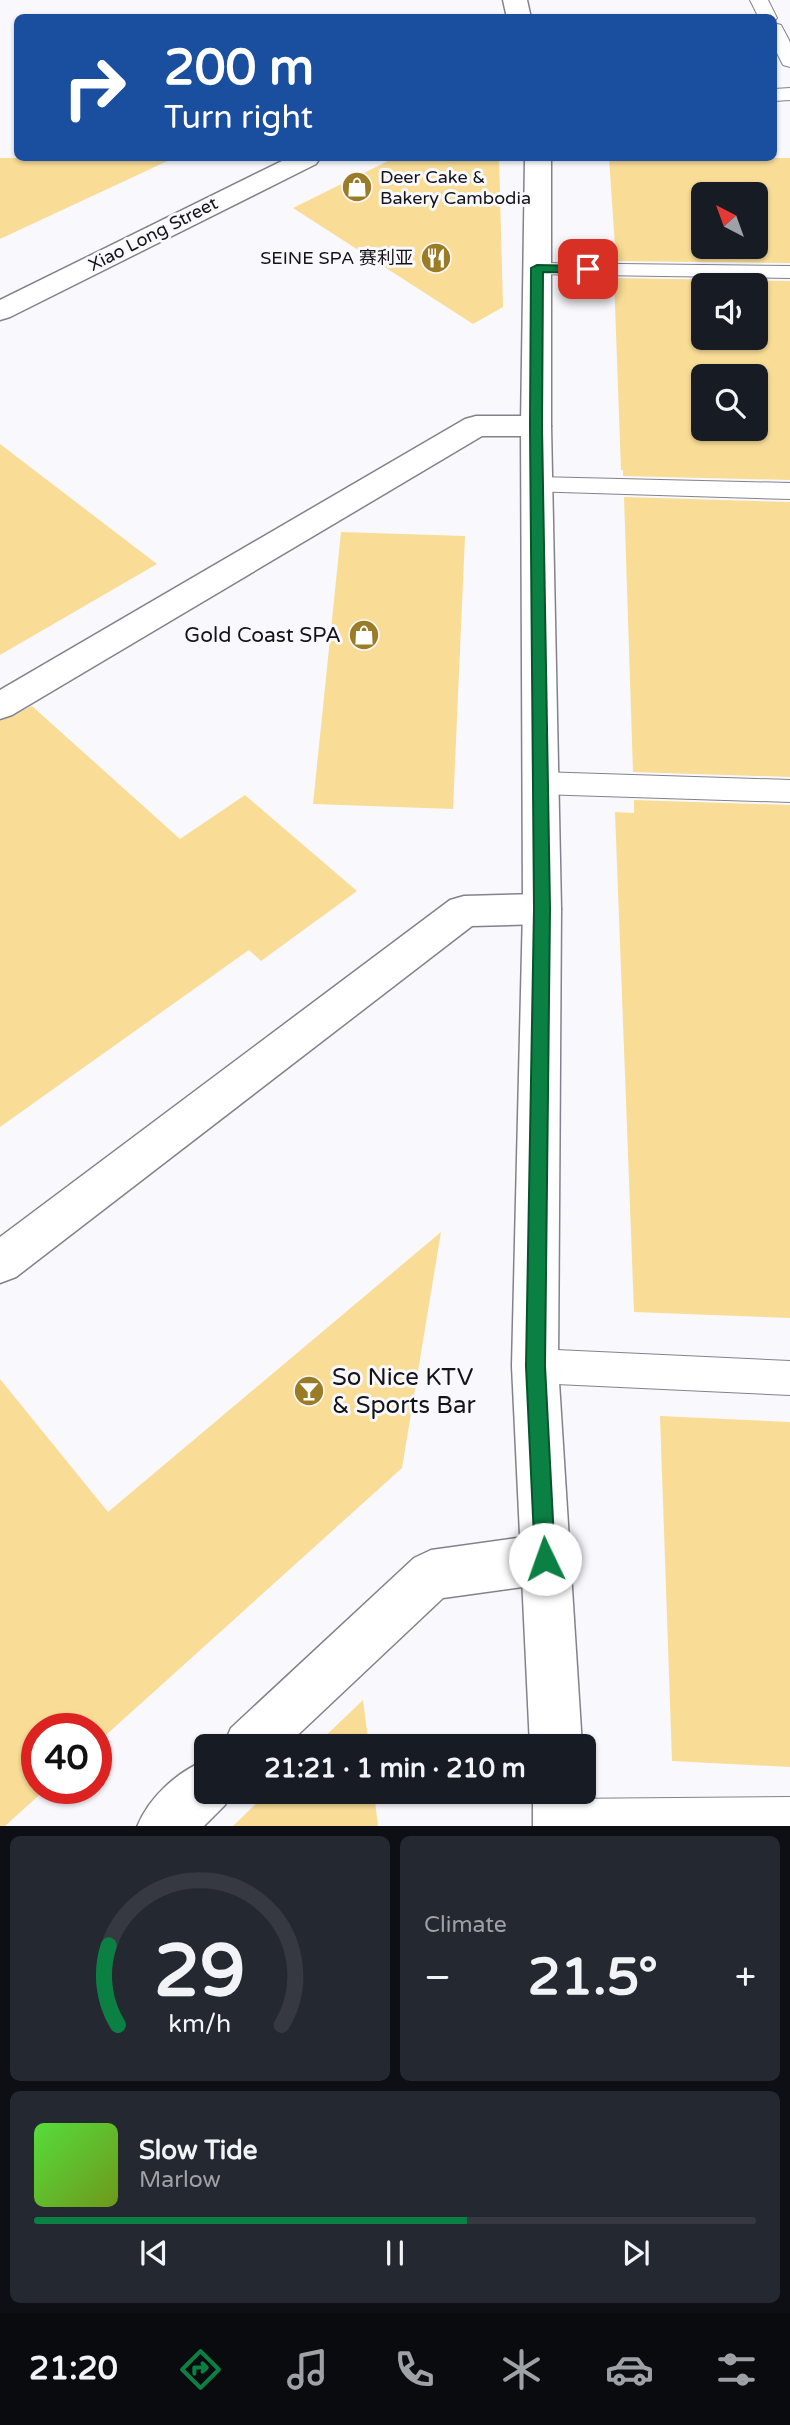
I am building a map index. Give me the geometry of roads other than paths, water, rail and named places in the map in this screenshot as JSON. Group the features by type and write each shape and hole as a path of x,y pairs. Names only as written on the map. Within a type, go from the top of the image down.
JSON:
{"street":[{"name":"Xiao Long Street","path":"0,311 301,161"},
{"path":"538,161 536,426 542,909 536,1366 555,1734"},
{"path":"0,706 476,426 536,426"},
{"path":"0,1263 464,911 542,909"},
{"path":"262,1734 430,1575 545,1559"},
{"path":"164,1826 194,1797"}],"lane":[{"path":"777,35 790,61"},
{"path":"537,268 790,272"},
{"path":"537,485 790,491"},
{"path":"540,783 790,791"},
{"path":"536,1366 790,1378"},
{"path":"560,1813 790,1818"}],"place":[{"name":"Deer Cake & Bakery Cambodia","path":"357,187"},
{"name":"SEINE SPA 赛利亚","path":"436,258"},
{"name":"Gold Coast SPA","path":"364,635"},
{"name":"So Nice KTV & Sports Bar","path":"309,1391"}]}
